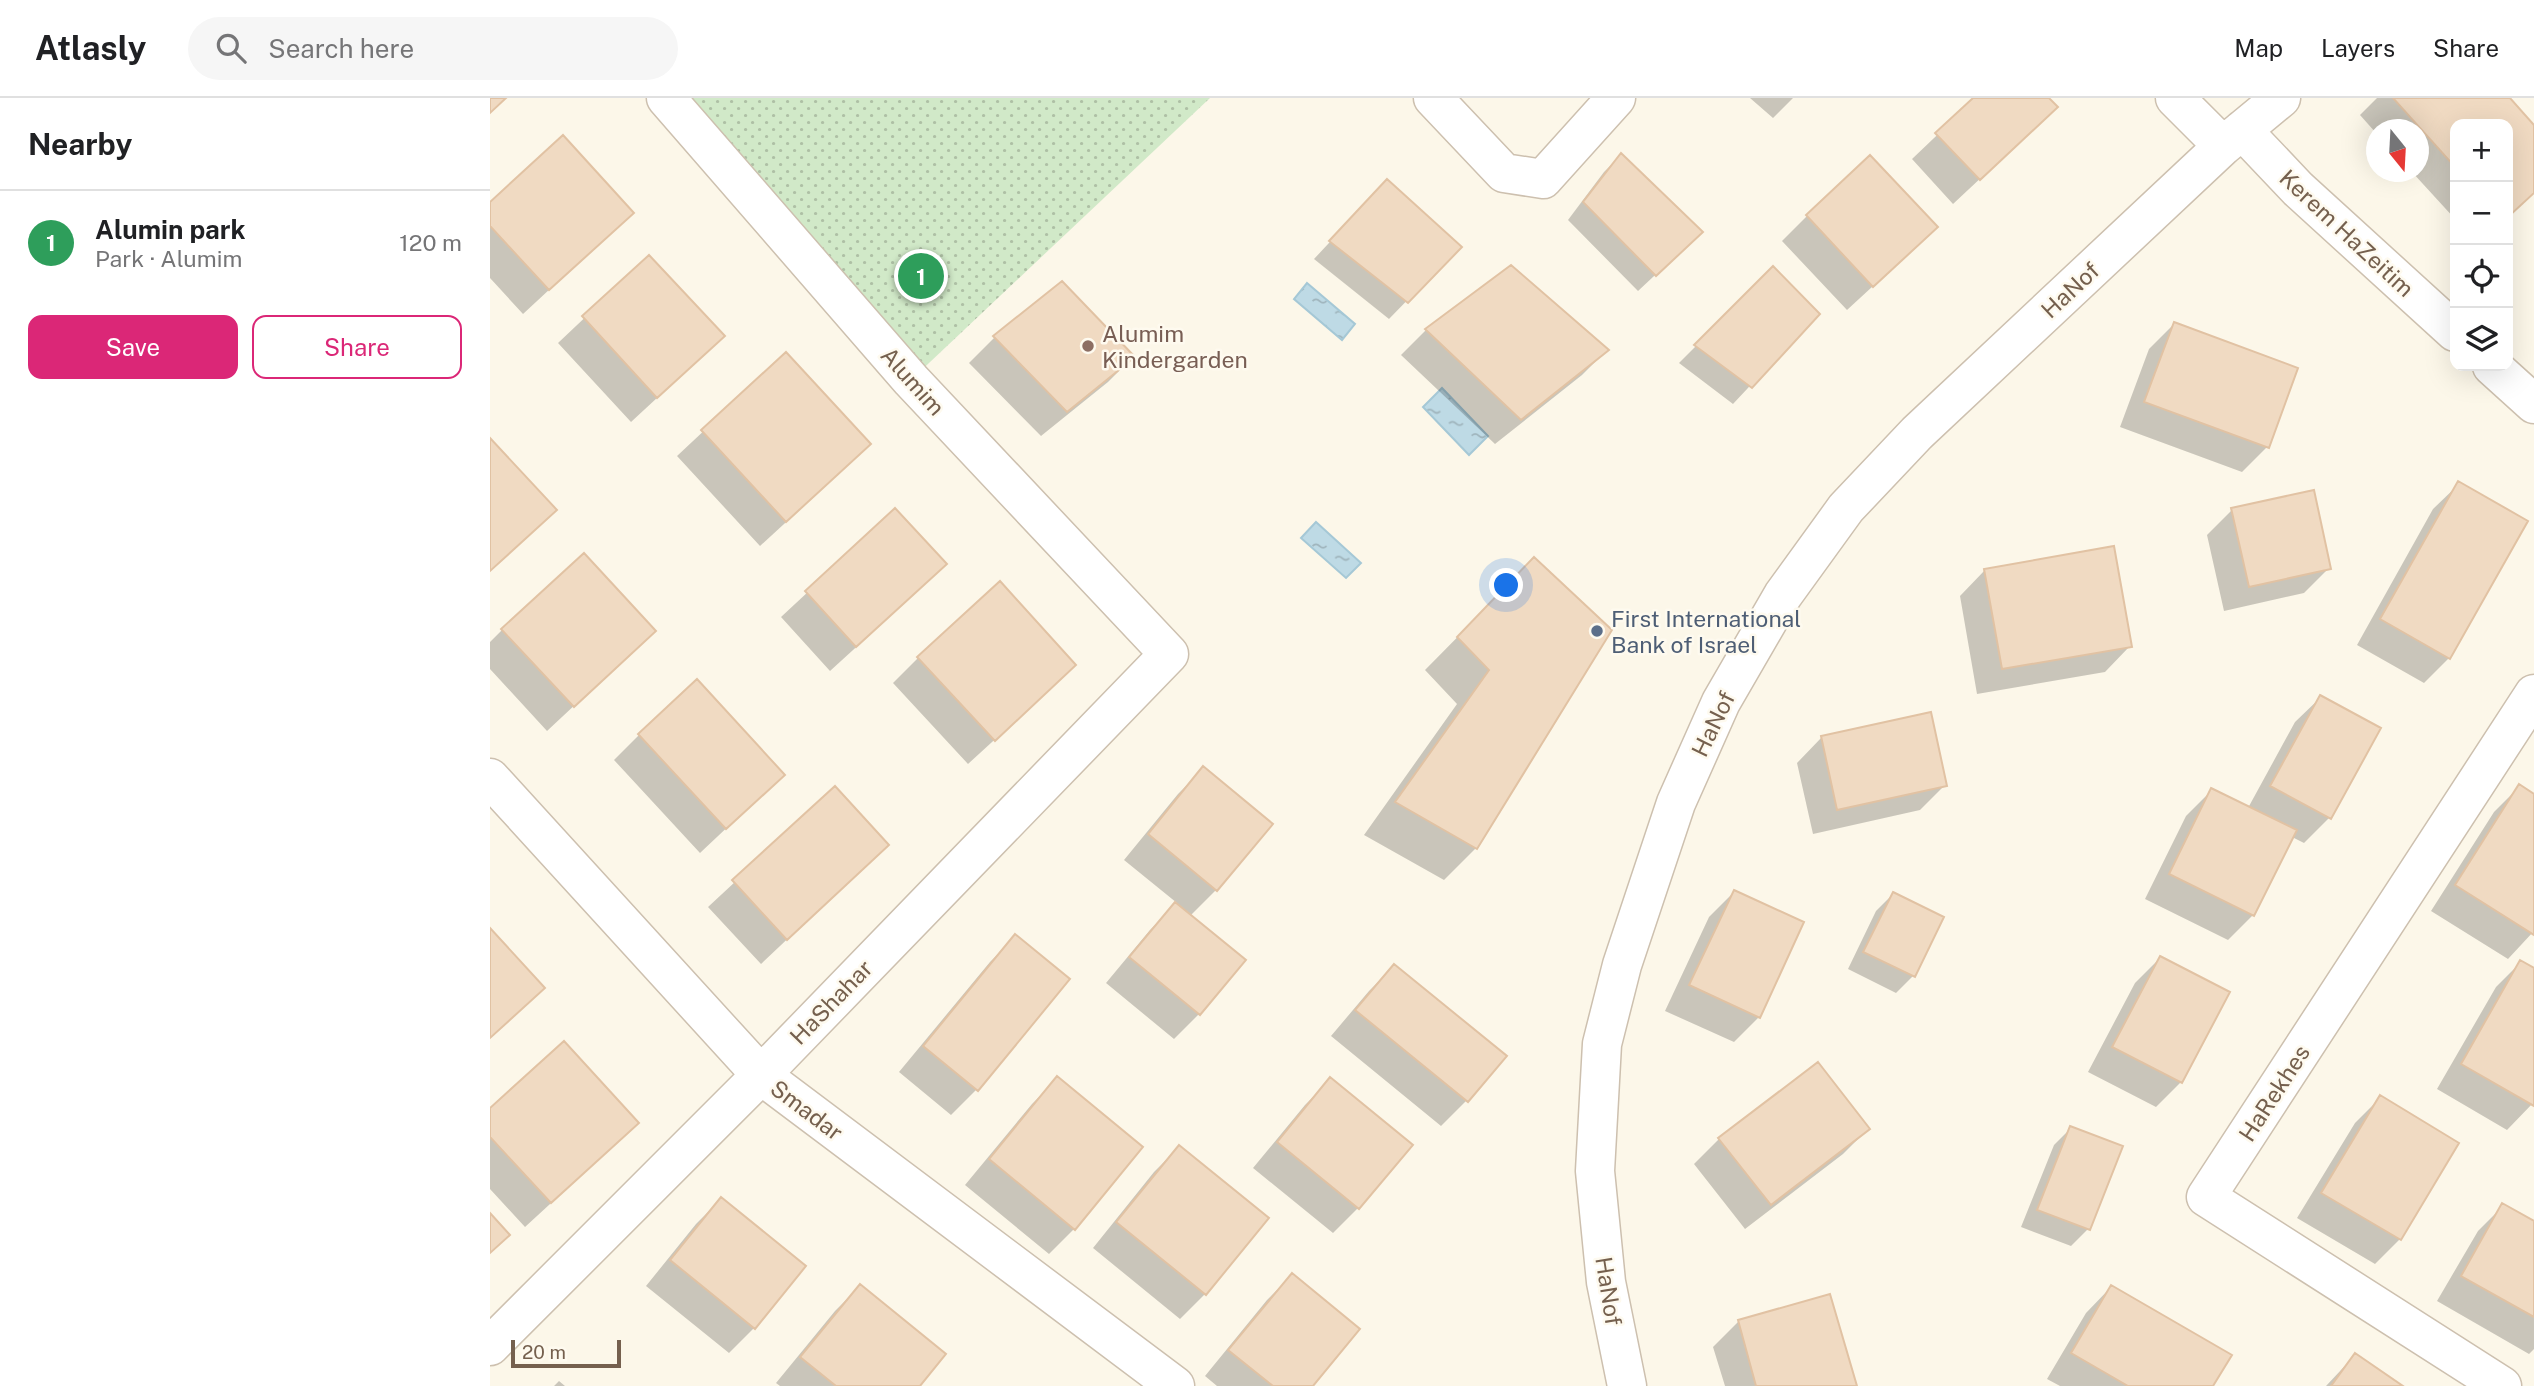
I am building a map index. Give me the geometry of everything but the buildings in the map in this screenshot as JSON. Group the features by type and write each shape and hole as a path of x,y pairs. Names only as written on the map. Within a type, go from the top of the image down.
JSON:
{"street":[{"name":"Alumim","path":"666,98 911,380 1169,654"},
{"path":"1433,98 1504,173 1543,179 1616,98"},
{"name":"Kerem HaZeitim","path":"2175,98 2298,188 2450,327"},
{"name":"HaNof","path":"1627,1386 1606,1282 1595,1171 1602,1044 1622,965 1676,803 1721,702 1783,595 1846,508 1917,433 2232,138 2281,98"},
{"path":"2498,371 2534,404"},
{"name":"HaShahar","path":"490,1346 761,1075 1169,654"},
{"name":"HaRekhes","path":"2502,1386 2206,1197 2534,694"},
{"name":"Smadar","path":"490,778 761,1075 1175,1386"}],"green space":[{"path":"666,98 1210,98 911,380"}],"water":[{"path":"1307,283 1355,324 1342,340 1294,299"},
{"path":"1442,388 1488,436 1469,455 1423,407"},
{"path":"1316,522 1361,563 1346,578 1301,538"}],"place":[{"name":"Alumin park","path":"921,276"},
{"name":"Alumim Kindergarden","path":"1088,346"},
{"name":"First International Bank of Israel","path":"1597,631"}]}
